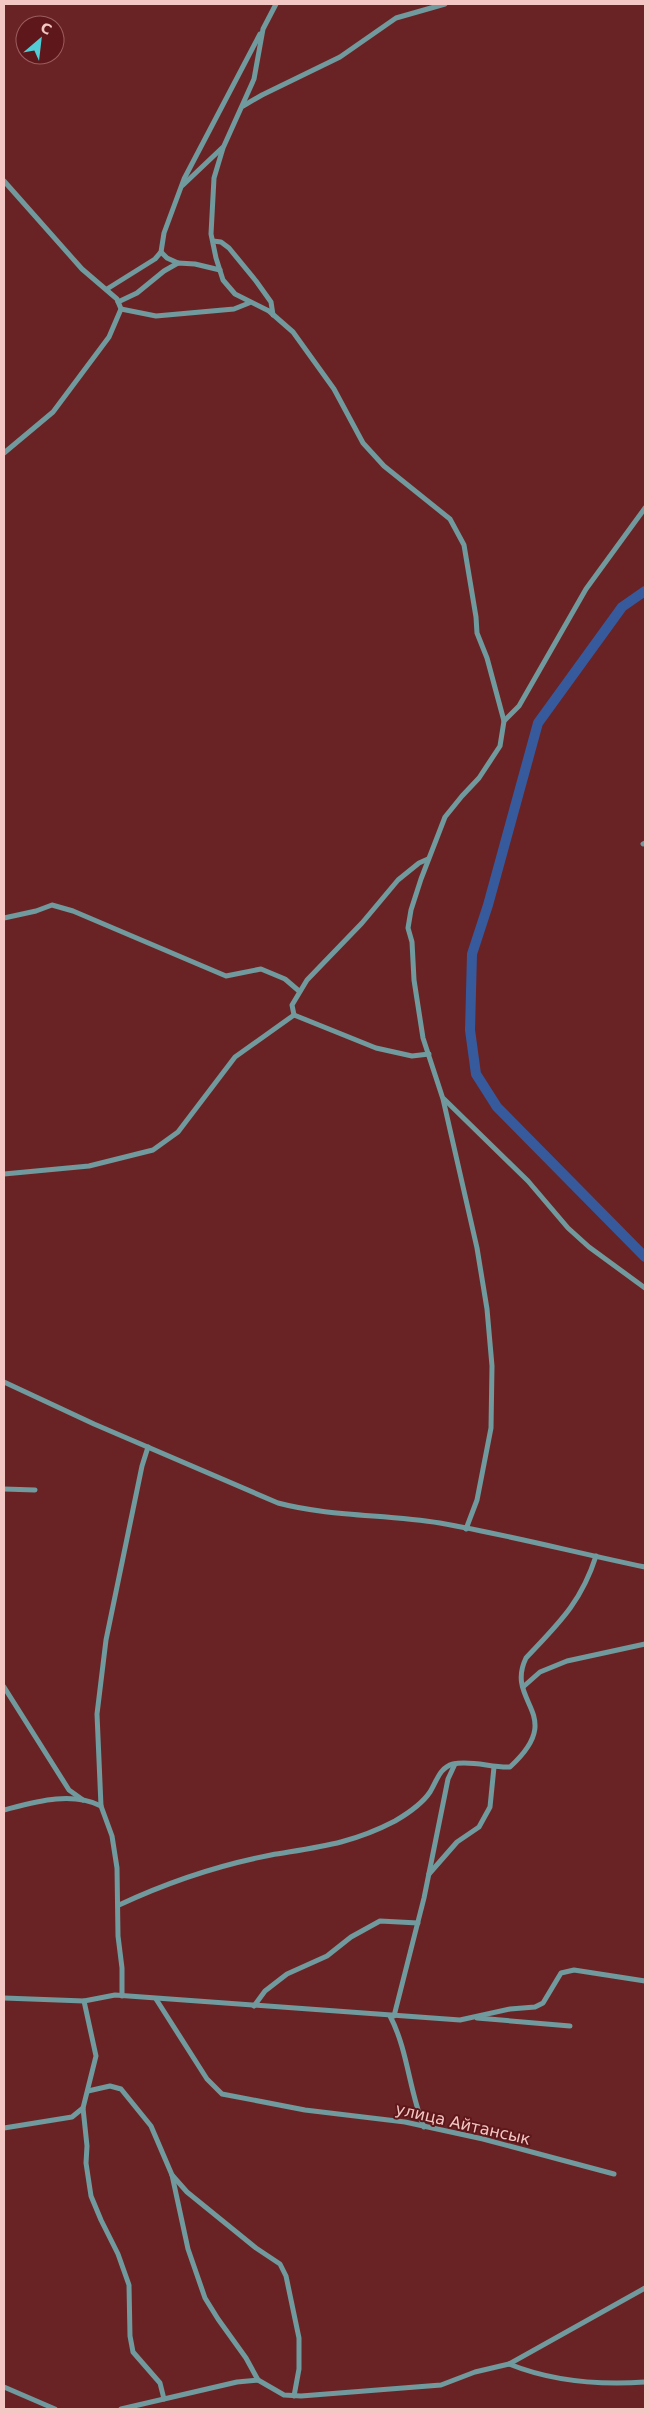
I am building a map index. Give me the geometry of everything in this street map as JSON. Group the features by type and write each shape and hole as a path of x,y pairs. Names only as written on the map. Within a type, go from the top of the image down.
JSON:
{"street":[{"path":"107,289 155,259 161,252 164,233 181,187 276,4"},
{"path":"243,107 287,82 314,71 340,57 396,18 446,4"},
{"path":"264,29 254,79 223,148 214,178 212,205 213,241 223,280 234,294 274,315 293,332 334,390 363,443 384,466 450,519 464,545 477,633 490,667 504,720 500,746 479,778 445,817 428,859 411,910 408,928 412,942 414,980 423,1038 443,1099 477,1248 487,1309 492,1366 491,1428 477,1500 466,1529"},
{"path":"181,187 223,148"},
{"path":"4,181 82,269 107,289 118,302 121,309 109,337 53,412 4,454"},
{"path":"213,241 221,242 229,248 271,302 274,315"},
{"path":"161,252 167,258 178,263 195,264 220,270"},
{"path":"118,302 137,293 164,270 178,263"},
{"path":"121,309 156,316 234,309 249,303"},
{"path":"504,720 519,706 586,589 645,508"},
{"path":"294,1015 292,1005 299,991 398,880 428,859"},
{"path":"4,918 36,911 52,905 82,915 226,976 261,969 285,979 299,991"},
{"path":"294,1015 376,1048 412,1056 429,1054"},
{"path":"4,1174 89,1166 153,1150 178,1132 235,1057 294,1015"},
{"path":"443,1099 528,1181 568,1228 589,1247 645,1288"},
{"path":"4,1382 148,1448 256,1494 296,1508 392,1517 466,1529 645,1567"},
{"path":"122,1996 122,1968 118,1936 118,1868 112,1836 102,1806 97,1714 106,1640 142,1466 148,1448"},
{"path":"4,1489 35,1490"},
{"path":"119,1905 178,1881 230,1865 270,1855 337,1845 359,1837 395,1820 415,1807 430,1793 442,1770 455,1764 465,1763 510,1767 532,1741 537,1723 521,1681 522,1666 526,1658 567,1615 582,1591 596,1556"},
{"path":"523,1687 540,1672 567,1661 645,1644"},
{"path":"4,1687 68,1790 83,1800"},
{"path":"424,2127 414,2103 400,2034 392,2016 418,1923 448,1779 455,1764"},
{"path":"428,1874 457,1842 479,1827 490,1807 494,1767"},
{"path":"4,1810 57,1798 83,1800 102,1806"},
{"path":"254,2006 265,1991 287,1974 328,1956 351,1937 380,1921 418,1923"},
{"path":"4,1998 84,2001 115,1995 254,2006 319,2008 392,2016 460,2020 510,2009 535,2007 543,2002 561,1973 574,1970 645,1982"},
{"name":"улица Айтансык","path":"156,1999 214,2088 222,2094 305,2110 405,2122 483,2139 614,2174"},
{"path":"84,2001 96,2056 83,2108 86,2162 91,2196 118,2254 129,2284 130,2336 133,2352 160,2383 164,2398"},
{"path":"471,2018 570,2026"},
{"path":"88,2091 110,2086 121,2089 151,2126 172,2175 188,2249 205,2298 218,2320 246,2358 258,2380 284,2395 294,2396 441,2385 475,2372 509,2364 645,2288"},
{"path":"4,2128 72,2117 83,2108"},
{"path":"172,2175 188,2192 256,2248 280,2264 286,2276 298,2338 299,2369 294,2396"},
{"path":"509,2364 530,2373 558,2377 600,2382 645,2382"},
{"path":"121,2409 237,2382 258,2380"},
{"path":"4,2386 55,2409"}],"waterway":[{"path":"645,591 622,607 538,723 488,905 472,954 470,1030 476,1074 497,1107 645,1257"}]}
